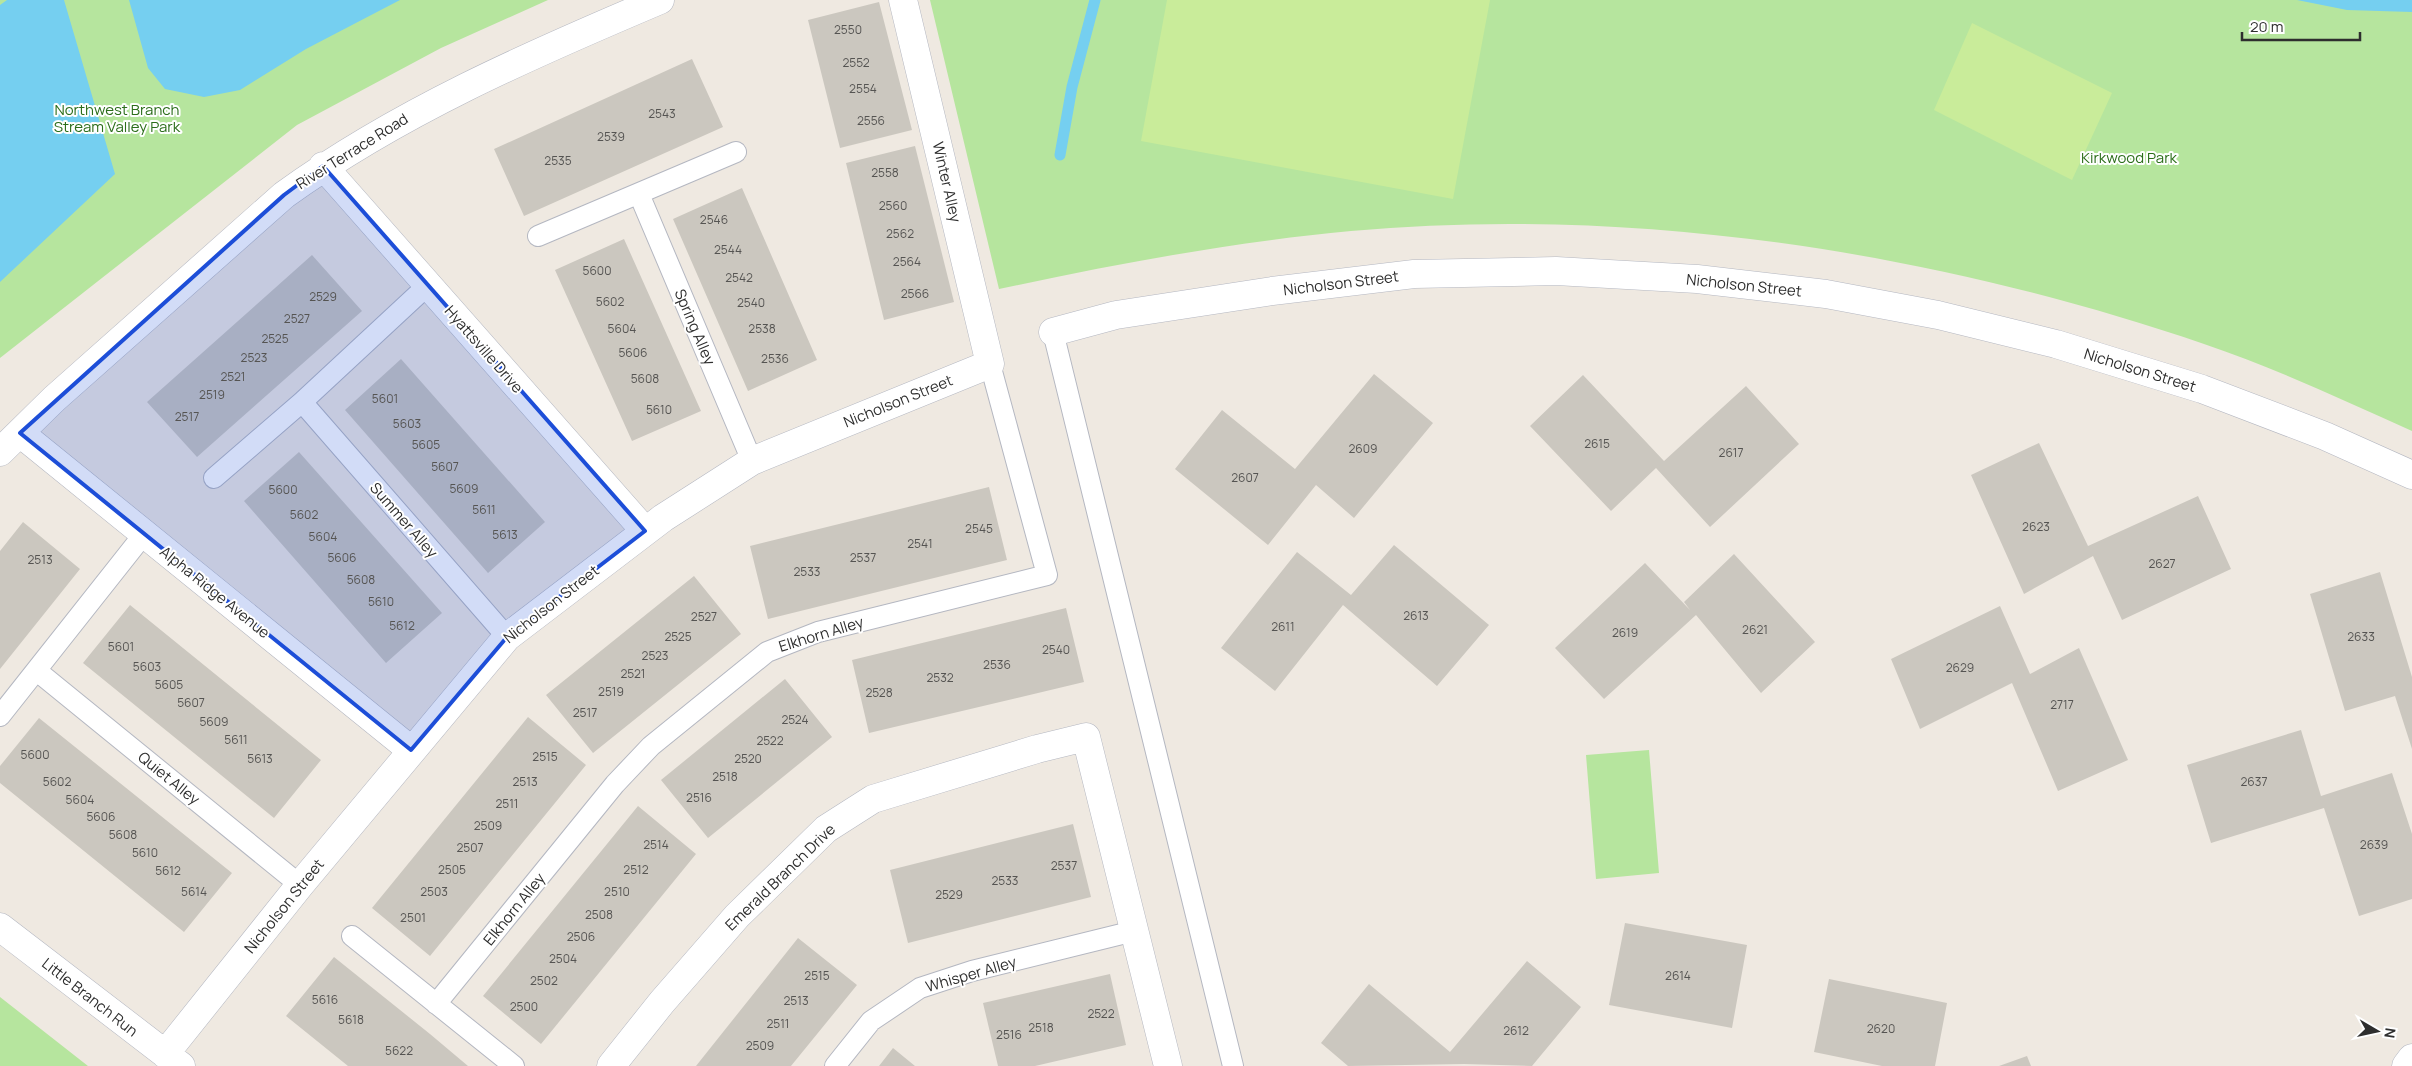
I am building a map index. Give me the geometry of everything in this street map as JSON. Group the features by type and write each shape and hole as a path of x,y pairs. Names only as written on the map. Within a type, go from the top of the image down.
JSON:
{"street":[{"name":"River Terrace Road","path":"0,452 54,399 284,195 323,166 421,109 563,41 660,0"},
{"name":"Winter Alley","path":"903,0 990,364"},
{"name":"Hyattsville Drive","path":"323,166 645,531"},
{"name":"Nicholson Street","path":"1053,332 1116,315 1272,291 1414,274 1556,270 1697,279 1826,294 1938,315 2056,344 2202,389 2325,436 2412,475"},
{"name":"Nicholson Street","path":"173,1060 300,885 506,637 645,531 752,461 990,364"},
{"name":"Alpha Ridge Avenue","path":"20,433 411,750"},
{"name":"Emerald Branch Drive","path":"611,1066 662,1002 737,916 826,829 873,799 1037,749 1086,737 1134,931"},
{"name":"Little Branch Run","path":"0,927 173,1060"},
{"path":"1134,931 1168,1066"},
{"path":"2406,1066 2412,1058"}],"lane":[{"path":"538,236 736,152"},
{"name":"Spring Alley","path":"639,194 752,461"},
{"path":"214,478 302,402 428,285"},
{"path":"1053,332 1233,1066"},
{"name":"Elkhorn Alley","path":"436,1004 615,784 651,746 767,652 818,632 1047,574 990,364"},
{"name":"Summer Alley","path":"302,402 506,637"},
{"path":"0,716 144,534"},
{"name":"Quiet Alley","path":"37,671 300,885"},
{"name":"Whisper Alley","path":"834,1066 871,1021 920,988 972,971 1134,931"},
{"path":"352,936 514,1066"}],"highlighted area":[{"path":"323,166 645,531 507,637 411,750 20,433 284,195"}],"green space":[{"name":"Northwest Branch Stream Valley Park","path":"0,0 548,0 441,48 297,125 0,358"},
{"name":"Kirkwood Park","path":"930,0 2412,0 2412,431 2257,363 2102,312 1997,284 1891,261 1783,243 1674,231 1566,225 1458,225 1351,231 1262,241 1174,255 999,289"},
{"path":"1167,0 1490,0 1453,199 1141,141"},
{"path":"1972,23 2112,93 2072,180 1934,110"},
{"path":"1649,750 1659,873 1596,879 1586,755"},
{"path":"0,997 88,1066 0,1066"}],"water":[{"path":"7,0 64,0 115,174 0,282 0,5"},
{"path":"129,0 400,0 306,49 240,90 204,97 165,89 148,68"},
{"path":"2297,0 2412,0 2412,12 2347,10"}],"building":[{"path":"879,2 912,130 840,148 808,20"},
{"path":"692,59 723,127 524,216 494,149"},
{"path":"915,146 954,302 884,320 846,163"},
{"path":"742,188 817,360 748,391 673,219"},
{"path":"624,239 701,411 632,441 555,270"},
{"path":"312,255 362,311 197,457 147,402"},
{"path":"401,359 545,522 488,573 345,410"},
{"path":"1374,374 1433,423 1354,518 1316,485 1268,545 1175,469 1222,410 1295,469"},
{"path":"1583,375 1664,461 1746,386 1799,444 1710,527 1656,468 1611,511 1530,426"},
{"path":"2039,443 2088,546 2198,496 2231,569 2122,620 2093,556 2024,594 1971,475"},
{"path":"299,452 442,613 386,663 244,501"},
{"path":"989,487 1007,560 768,619 750,546"},
{"path":"23,522 80,569 0,669 0,551"},
{"path":"1394,545 1489,625 1437,686 1343,605 1275,691 1221,648 1297,552 1351,595"},
{"path":"1734,554 1815,642 1761,693 1696,615 1604,699 1555,648 1645,563 1690,610 1684,602"},
{"path":"2380,572 2412,677 2412,749 2395,696 2345,711 2310,594"},
{"path":"694,576 741,634 593,753 546,695"},
{"path":"130,605 321,760 274,818 83,663"},
{"path":"2000,606 2030,674 2079,648 2128,760 2058,791 2012,683 1920,729 1891,659"},
{"path":"1066,608 1084,682 869,733 852,660"},
{"path":"785,679 832,737 708,838 661,780"},
{"path":"528,717 586,765 430,956 372,908"},
{"path":"39,718 232,873 184,932 0,783 0,766"},
{"path":"2301,730 2321,796 2392,773 2412,834 2412,899 2359,916 2324,808 2211,843 2187,765"},
{"path":"638,806 696,854 541,1044 483,996"},
{"path":"1073,824 1091,897 908,943 890,870"},
{"path":"1625,923 1747,945 1732,1028 1609,1005"},
{"path":"798,938 857,985 791,1066 696,1066"},
{"path":"334,957 468,1066 348,1066 286,1016"},
{"path":"1527,961 1581,1007 1532,1066 1464,1064 1348,1066 1321,1043 1369,984 1450,1052"},
{"path":"1110,974 1126,1045 1035,1066 998,1066 983,1003"},
{"path":"1829,979 1947,1003 1935,1066 1882,1066 1814,1052"},
{"path":"893,1048 915,1066 879,1066"},
{"path":"2027,1056 2031,1066 1999,1066"}],"waterway":[{"path":"1060,155 1072,87 1095,0"}]}
